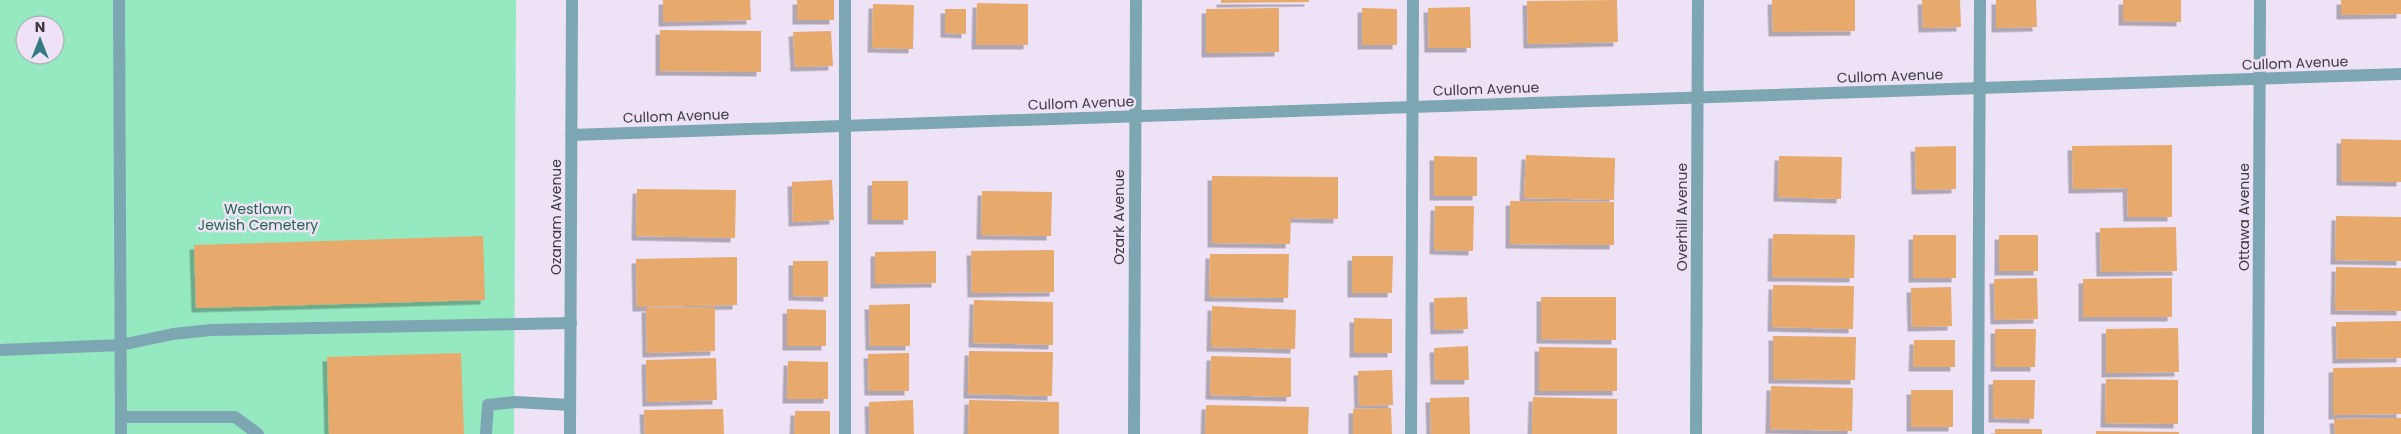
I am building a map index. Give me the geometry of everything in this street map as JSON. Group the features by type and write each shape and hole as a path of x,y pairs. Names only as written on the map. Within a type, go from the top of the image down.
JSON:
{"street":[{"path":"119,0 121,434"},
{"name":"Ozanam Avenue","path":"570,434 572,0"},
{"path":"845,0 845,434"},
{"name":"Ozark Avenue","path":"1134,434 1136,0"},
{"path":"1411,434 1413,0"},
{"name":"Overhill Avenue","path":"1696,434 1698,0"},
{"path":"1978,434 1980,0"},
{"name":"Ottawa Avenue","path":"2258,434 2260,0"},
{"name":"Cullom Avenue","path":"571,135 2401,74"},
{"path":"0,350 121,345 173,334 211,330 571,323"},
{"path":"486,434 488,405 515,402 570,405"},
{"path":"121,417 235,417 258,434"}],"green space":[{"name":"Westlawn Jewish Cemetery","path":"0,0 516,0 514,434 0,434"}],"building":[{"path":"663,0 750,0 751,20 663,22"},
{"path":"797,0 834,0 834,20 797,20"},
{"path":"1221,0 1309,0 1309,2 1221,3"},
{"path":"1617,0 1618,42 1528,44 1527,1"},
{"path":"1772,0 1855,0 1855,31 1773,32"},
{"path":"1922,0 1960,0 1961,27 1923,28"},
{"path":"1996,0 2036,0 2037,27 1996,28"},
{"path":"2123,0 2181,0 2181,22 2123,21"},
{"path":"2341,0 2401,0 2401,14 2341,15"},
{"path":"977,3 1028,4 1028,45 976,45"},
{"path":"873,4 914,5 913,49 872,48"},
{"path":"1470,7 1471,48 1429,48 1428,8"},
{"path":"1279,8 1279,52 1206,53 1206,9"},
{"path":"1362,8 1397,9 1397,45 1362,45"},
{"path":"945,9 966,9 966,34 945,33"},
{"path":"660,30 761,31 761,72 660,71"},
{"path":"831,31 833,66 795,67 793,32"},
{"path":"2341,139 2401,140 2401,182 2341,181"},
{"path":"2172,145 2172,217 2128,217 2127,188 2073,189 2072,146"},
{"path":"1956,146 1956,189 1916,190 1915,147"},
{"path":"1526,155 1615,158 1614,200 1524,198"},
{"path":"1434,156 1477,157 1477,196 1434,196"},
{"path":"1779,156 1842,157 1841,199 1778,197"},
{"path":"1212,176 1338,177 1338,219 1291,218 1290,244 1212,243"},
{"path":"832,180 834,220 793,222 792,182"},
{"path":"872,181 908,181 908,220 872,220"},
{"path":"637,189 736,190 735,238 636,236"},
{"path":"982,191 1052,192 1051,236 981,235"},
{"path":"1510,201 1614,202 1614,245 1510,244"},
{"path":"1435,206 1474,206 1473,251 1434,250"},
{"path":"2336,216 2401,217 2401,261 2335,260"},
{"path":"2176,227 2177,271 2101,272 2100,228"},
{"path":"1773,234 1855,235 1854,278 1772,277"},
{"path":"1913,235 1956,235 1956,278 1913,278"},
{"path":"1999,235 2038,235 2038,271 1999,271"},
{"path":"483,236 485,300 196,308 194,245"},
{"path":"1054,250 1054,292 972,293 971,251"},
{"path":"936,251 936,283 875,284 875,252"},
{"path":"1210,254 1289,254 1288,298 1209,297"},
{"path":"1352,256 1393,256 1392,293 1352,293"},
{"path":"737,257 737,305 637,307 636,259"},
{"path":"793,261 828,261 828,297 793,296"},
{"path":"2336,267 2401,268 2401,311 2335,310"},
{"path":"2037,278 2038,319 1995,320 1994,279"},
{"path":"2172,278 2172,317 2083,317 2083,279"},
{"path":"1773,285 1854,286 1853,329 1772,327"},
{"path":"1951,287 1952,326 1912,327 1911,288"},
{"path":"1467,297 1468,329 1435,330 1434,298"},
{"path":"1541,297 1616,297 1616,340 1541,339"},
{"path":"974,300 1053,302 1053,345 973,343"},
{"path":"910,304 910,346 870,346 869,305"},
{"path":"1212,306 1296,310 1295,349 1211,347"},
{"path":"715,307 715,351 647,353 646,308"},
{"path":"787,309 826,310 826,346 787,346"},
{"path":"1354,318 1392,319 1392,353 1354,353"},
{"path":"2401,321 2401,358 2337,359 2336,322"},
{"path":"2178,328 2179,372 2106,373 2106,329"},
{"path":"1995,329 2036,329 2035,367 1995,367"},
{"path":"1773,336 1856,337 1855,380 1773,379"},
{"path":"1914,340 1955,340 1955,367 1913,367"},
{"path":"1468,346 1469,380 1435,380 1434,348"},
{"path":"1539,347 1617,348 1617,391 1539,391"},
{"path":"969,351 1053,352 1052,396 968,394"},
{"path":"461,353 464,434 329,434 327,357"},
{"path":"909,353 909,391 869,391 868,354"},
{"path":"1211,356 1291,358 1291,397 1210,395"},
{"path":"716,358 717,400 647,402 646,360"},
{"path":"788,361 828,362 828,399 787,399"},
{"path":"2401,367 2401,414 2333,415 2333,368"},
{"path":"1392,370 1393,405 1359,406 1358,371"},
{"path":"2106,379 2178,380 2178,424 2105,423"},
{"path":"1993,380 2035,380 2034,419 1993,418"},
{"path":"1771,386 1853,388 1852,431 1770,429"},
{"path":"1911,390 1953,390 1953,427 1911,427"},
{"path":"1469,397 1470,434 1431,434 1430,398"},
{"path":"1533,397 1617,399 1617,434 1532,434"},
{"path":"913,400 914,434 870,434 869,402"},
{"path":"969,400 1059,402 1059,434 968,434"},
{"path":"1206,405 1309,407 1308,434 1205,434"},
{"path":"1391,408 1392,434 1353,434 1353,409"},
{"path":"723,409 724,434 645,434 644,410"},
{"path":"795,411 830,411 830,434 794,434"},
{"path":"2401,418 2401,434 2335,434 2334,419"},
{"path":"1995,429 2042,429 2042,434 1995,434"},
{"path":"2096,431 2179,432 2179,434 2096,434"}]}
